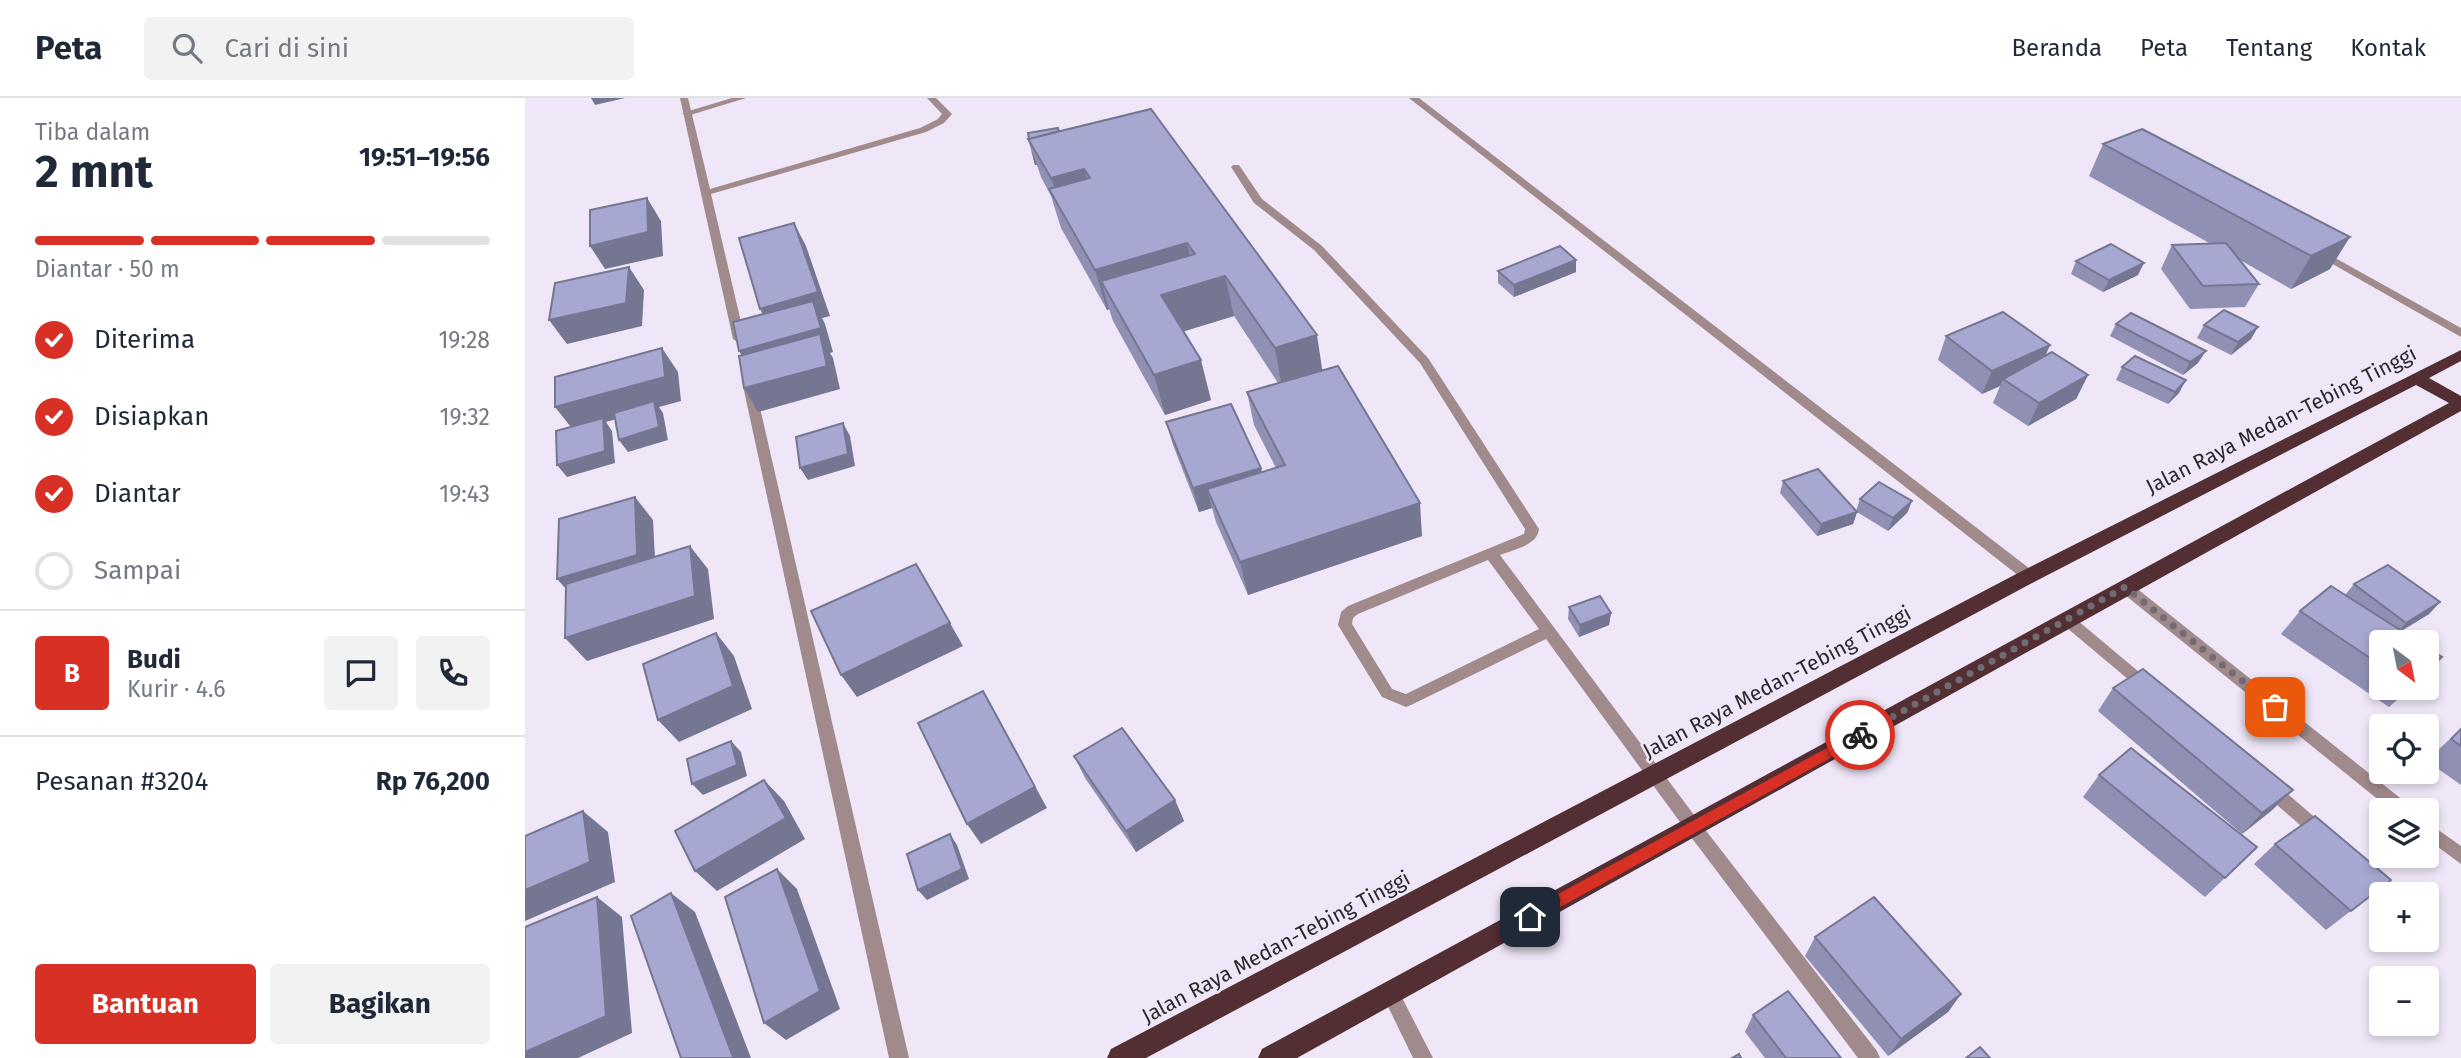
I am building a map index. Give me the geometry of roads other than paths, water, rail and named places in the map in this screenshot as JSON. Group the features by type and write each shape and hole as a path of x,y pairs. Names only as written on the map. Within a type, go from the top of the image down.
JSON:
{"highway":[{"name":"Jalan Raya Medan-Tebing Tinggi","path":"1120,1058 2029,576 2461,355"},
{"path":"2416,378 2461,403"},
{"path":"1271,1058 1694,828 2066,619 2461,403"}],"street":[{"path":"684,98 899,1058"},
{"path":"687,113 742,98"},
{"path":"705,193 923,130 941,121 947,114 931,98"},
{"path":"1413,98 2029,576"},
{"path":"1235,167 1258,201 1318,248 1424,360 1532,529 1529,538 1353,610 1346,616 1345,625 1387,693 1406,701 1548,631"},
{"path":"2308,246 2461,332"},
{"path":"1491,553 1694,828 1870,1058"},
{"path":"2125,587 2388,798"},
{"path":"2066,619 2160,698"},
{"path":"2255,777 2328,838"},
{"path":"2439,839 2461,856"},
{"path":"1390,992 1423,1058"}]}
